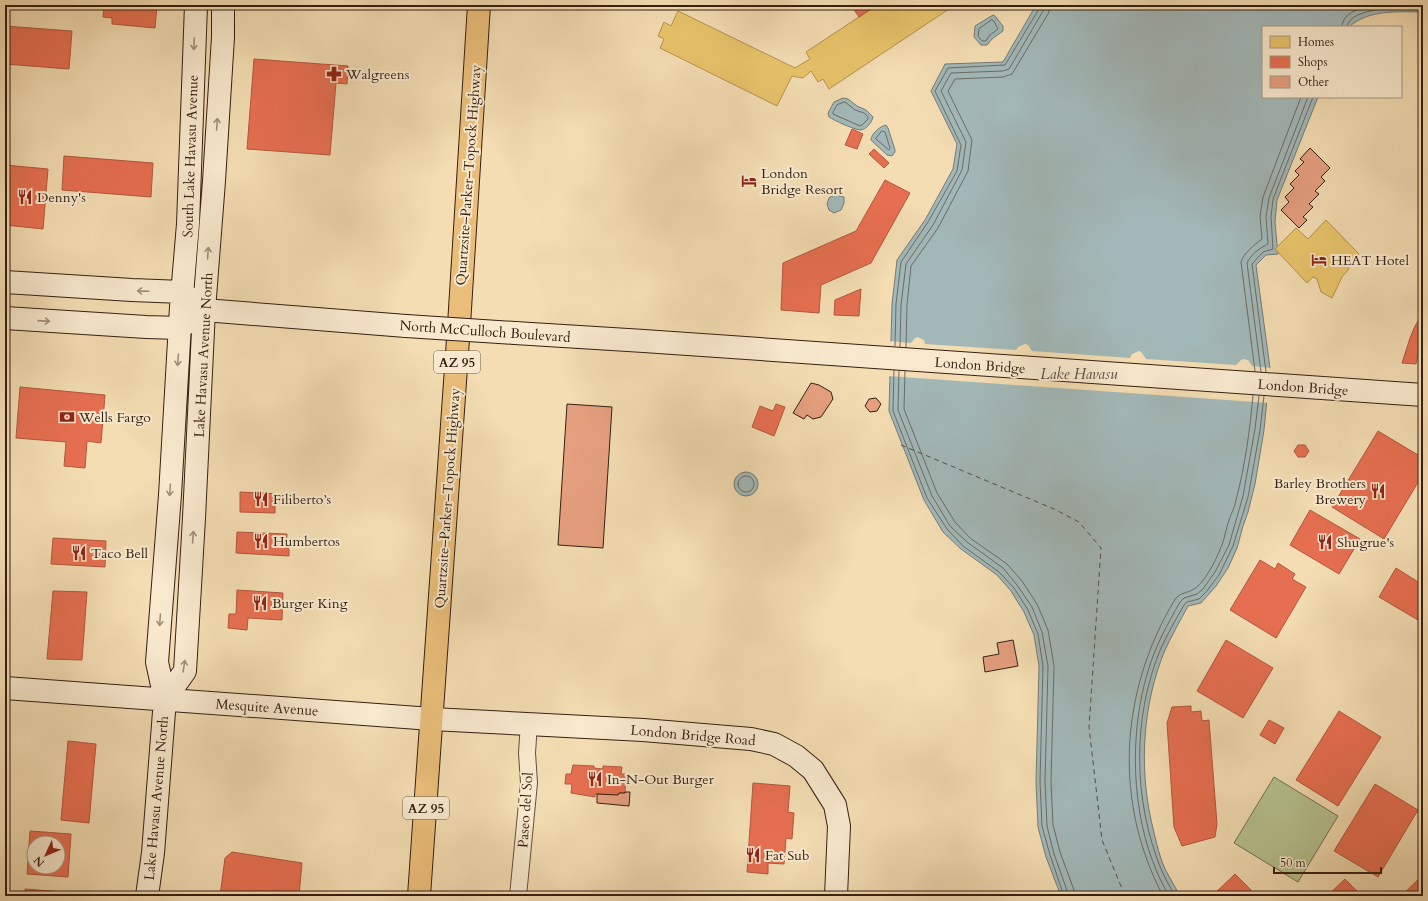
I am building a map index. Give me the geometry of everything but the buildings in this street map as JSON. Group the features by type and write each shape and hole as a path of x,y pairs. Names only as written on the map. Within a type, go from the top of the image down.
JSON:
{"highway":[{"name":"Quartzsite–Parker–Topock Highway","path":"419,896 459,333 479,5"}],"main road":[{"name":"South Lake Havasu Avenue","path":"181,309 188,224 196,5"},
{"name":"Lake Havasu Avenue North","path":"165,699 185,671 204,310 223,37 223,5"},
{"path":"5,282 132,290 181,309 204,310"},
{"path":"5,318 146,327 181,309 204,310"},
{"name":"Lake Havasu Avenue North","path":"147,896 153,847 165,699 157,662 170,494 181,309"},
{"name":"North McCulloch Boulevard","path":"204,310 406,326 767,350"},
{"name":"London Bridge","path":"767,350 1423,395"},
{"name":"Mesquite Avenue","path":"5,688 432,719 529,724"},
{"name":"London Bridge Road","path":"529,724 643,730 751,739 774,744 796,756 813,770 835,805 839,826 836,896"}],"street":[{"name":"Paseo del Sol","path":"518,896 529,783 527,753 529,724"}],"green space":[{"path":"1274,777 1338,816 1298,882 1234,843"}],"water":[{"name":"Lake Havasu","path":"1036,5 1423,5 1423,12 1393,12 1374,14 1357,21 1350,26 1262,26 1262,98 1318,98 1277,200 1275,222 1278,254 1266,255 1256,265 1270,368 1264,430 1255,484 1248,512 1237,548 1228,568 1216,586 1201,603 1188,606 1170,639 1158,670 1148,712 1144,756 1147,799 1160,857 1180,896 1061,896 1046,857 1038,827 1036,782 1039,666 1034,635 1024,612 1011,591 997,575 961,549 943,532 924,500 889,411 892,304 897,260 925,220 953,169 957,144 931,91 945,64 1003,62"},
{"path":"993,15 1003,26 1003,31 992,39 987,45 981,45 974,37 975,26"},
{"path":"843,98 848,99 857,106 866,110 873,117 870,123 862,130 844,125 829,117 828,113 834,102"},
{"path":"886,125 895,150 892,156 887,155 871,140 872,135 876,131"},
{"path":"836,194 844,197 844,203 841,210 834,213 829,210 827,204 829,198"},
{"path":"741,472 751,472 758,479 758,489 751,496 741,496 734,489 734,479"}],"pier":[{"path":"918,337 924,340 925,344 1016,350 1018,347 1025,344 1028,345 1032,351 1130,358 1132,354 1139,351 1146,359 1236,365 1244,359 1248,360 1252,366 1272,368 1269,403 888,376 889,341 911,343"}],"ferry route":[{"path":"901,445 1054,509 1079,522 1101,548 1089,727 1102,840 1125,896"}],"place":[{"name":"Walgreens","path":"334,74"},
{"name":"London Bridge Resort","path":"749,181"},
{"name":"Denny's","path":"25,197"},
{"name":"HEAT Hotel","path":"1319,260"},
{"name":"Wells Fargo","path":"67,417"},
{"name":"Barley Brothers Brewery","path":"1378,491"},
{"name":"Filiberto’s","path":"261,499"},
{"name":"Humbertos","path":"261,541"},
{"name":"Shugrue's","path":"1325,542"},
{"name":"Taco Bell","path":"79,553"},
{"name":"Burger King","path":"260,603"},
{"name":"In-N-Out Burger","path":"595,779"},
{"name":"Fat Sub","path":"753,855"}]}
